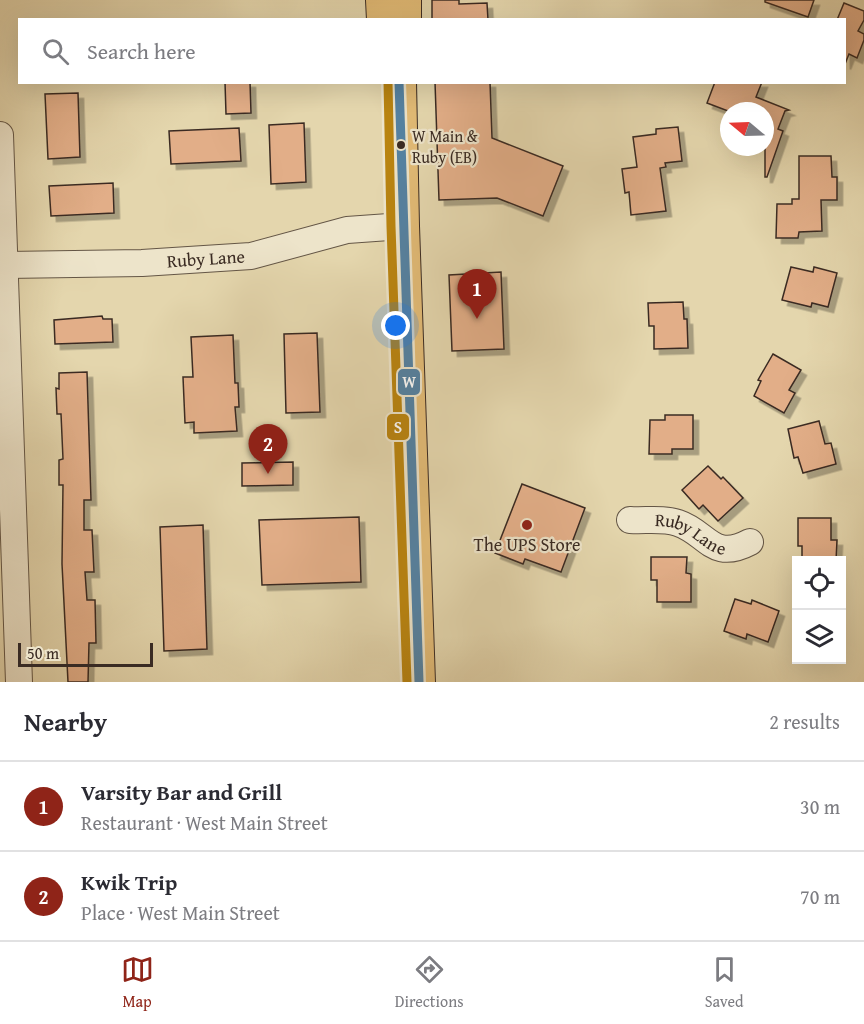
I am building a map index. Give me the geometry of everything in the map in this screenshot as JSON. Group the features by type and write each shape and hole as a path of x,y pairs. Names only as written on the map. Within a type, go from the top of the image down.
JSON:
{"main road":[{"path":"382,0 383,18"},
{"path":"405,0 405,18"},
{"path":"399,84 419,682"}],"street":[{"path":"0,135 6,501 19,682"},
{"name":"Ruby Lane","path":"3,250 142,263 251,256 347,230 403,226"},
{"name":"Ruby Lane","path":"630,520 674,521 690,527 711,546 738,548 750,542"}],"building":[{"path":"432,0 459,0 459,4 487,3 488,18 432,18"},
{"path":"765,0 814,0 808,17 765,2"},
{"path":"844,3 864,11 864,20 858,31 864,34 864,40 857,58 849,54 846,62 846,18 838,18"},
{"path":"225,84 250,84 251,113 226,114"},
{"path":"435,84 490,84 492,138 563,166 543,216 497,198 439,200"},
{"path":"714,84 761,84 756,97 769,102 720,102 720,108 707,103"},
{"path":"78,93 80,157 48,159 45,94"},
{"path":"774,104 789,110 785,111 778,129 783,131 767,177 765,177 765,156 774,156"},
{"path":"304,123 306,182 271,184 269,125"},
{"path":"678,127 682,161 665,163 666,167 660,168 666,211 631,215 629,192 625,193 622,169 637,167 633,137 656,134 656,129"},
{"path":"239,128 241,161 171,164 169,131"},
{"path":"799,156 831,156 832,177 837,177 837,200 821,200 822,231 799,232 798,238 776,238 777,204 792,204 792,199 799,199"},
{"path":"113,183 114,213 51,216 49,186"},
{"path":"791,267 813,272 814,267 837,273 828,307 812,303 811,307 782,300"},
{"path":"501,272 504,349 452,351 449,275"},
{"path":"683,302 684,319 687,319 688,348 654,349 654,326 649,326 648,303"},
{"path":"102,316 103,319 112,319 113,342 55,344 54,320"},
{"path":"317,333 320,412 286,413 284,334"},
{"path":"233,335 235,383 238,383 239,407 235,407 237,431 194,433 194,422 185,423 183,377 193,377 191,337"},
{"path":"773,354 801,370 789,390 795,393 784,413 754,396 761,381 758,380"},
{"path":"87,372 91,500 84,500 84,530 92,530 94,572 85,572 87,600 95,600 96,643 89,643 88,682 68,682 62,564 63,485 59,485 59,460 63,459 61,414 57,414 56,388 59,389 59,373"},
{"path":"665,415 693,415 693,449 672,449 672,454 649,454 650,420 665,420"},
{"path":"819,421 825,444 831,443 836,464 803,473 798,457 794,458 788,429"},
{"path":"293,462 293,485 242,486 242,463"},
{"path":"708,466 721,479 723,477 743,498 718,521 703,505 699,509 682,490"},
{"path":"522,484 585,508 561,572 525,559 523,564 495,553"},
{"path":"359,517 361,582 262,585 259,520"},
{"path":"798,518 831,518 831,540 837,540 836,556 802,556 802,546 798,546"},
{"path":"203,525 207,649 164,651 160,527"},
{"path":"651,557 687,557 686,573 691,574 691,602 657,602 657,580 651,580"},
{"path":"735,599 751,604 752,600 779,611 768,642 747,634 746,639 724,631"}],"transit line":[{"name":"S","path":"388,84 407,682"},
{"name":"W","path":"399,84 419,682"}],"place":[{"name":"W Main & Ruby (EB)","path":"401,145"},
{"name":"Varsity Bar and Grill","path":"477,319"},
{"name":"Kwik Trip","path":"268,474"},
{"name":"The UPS Store","path":"527,525"}]}
